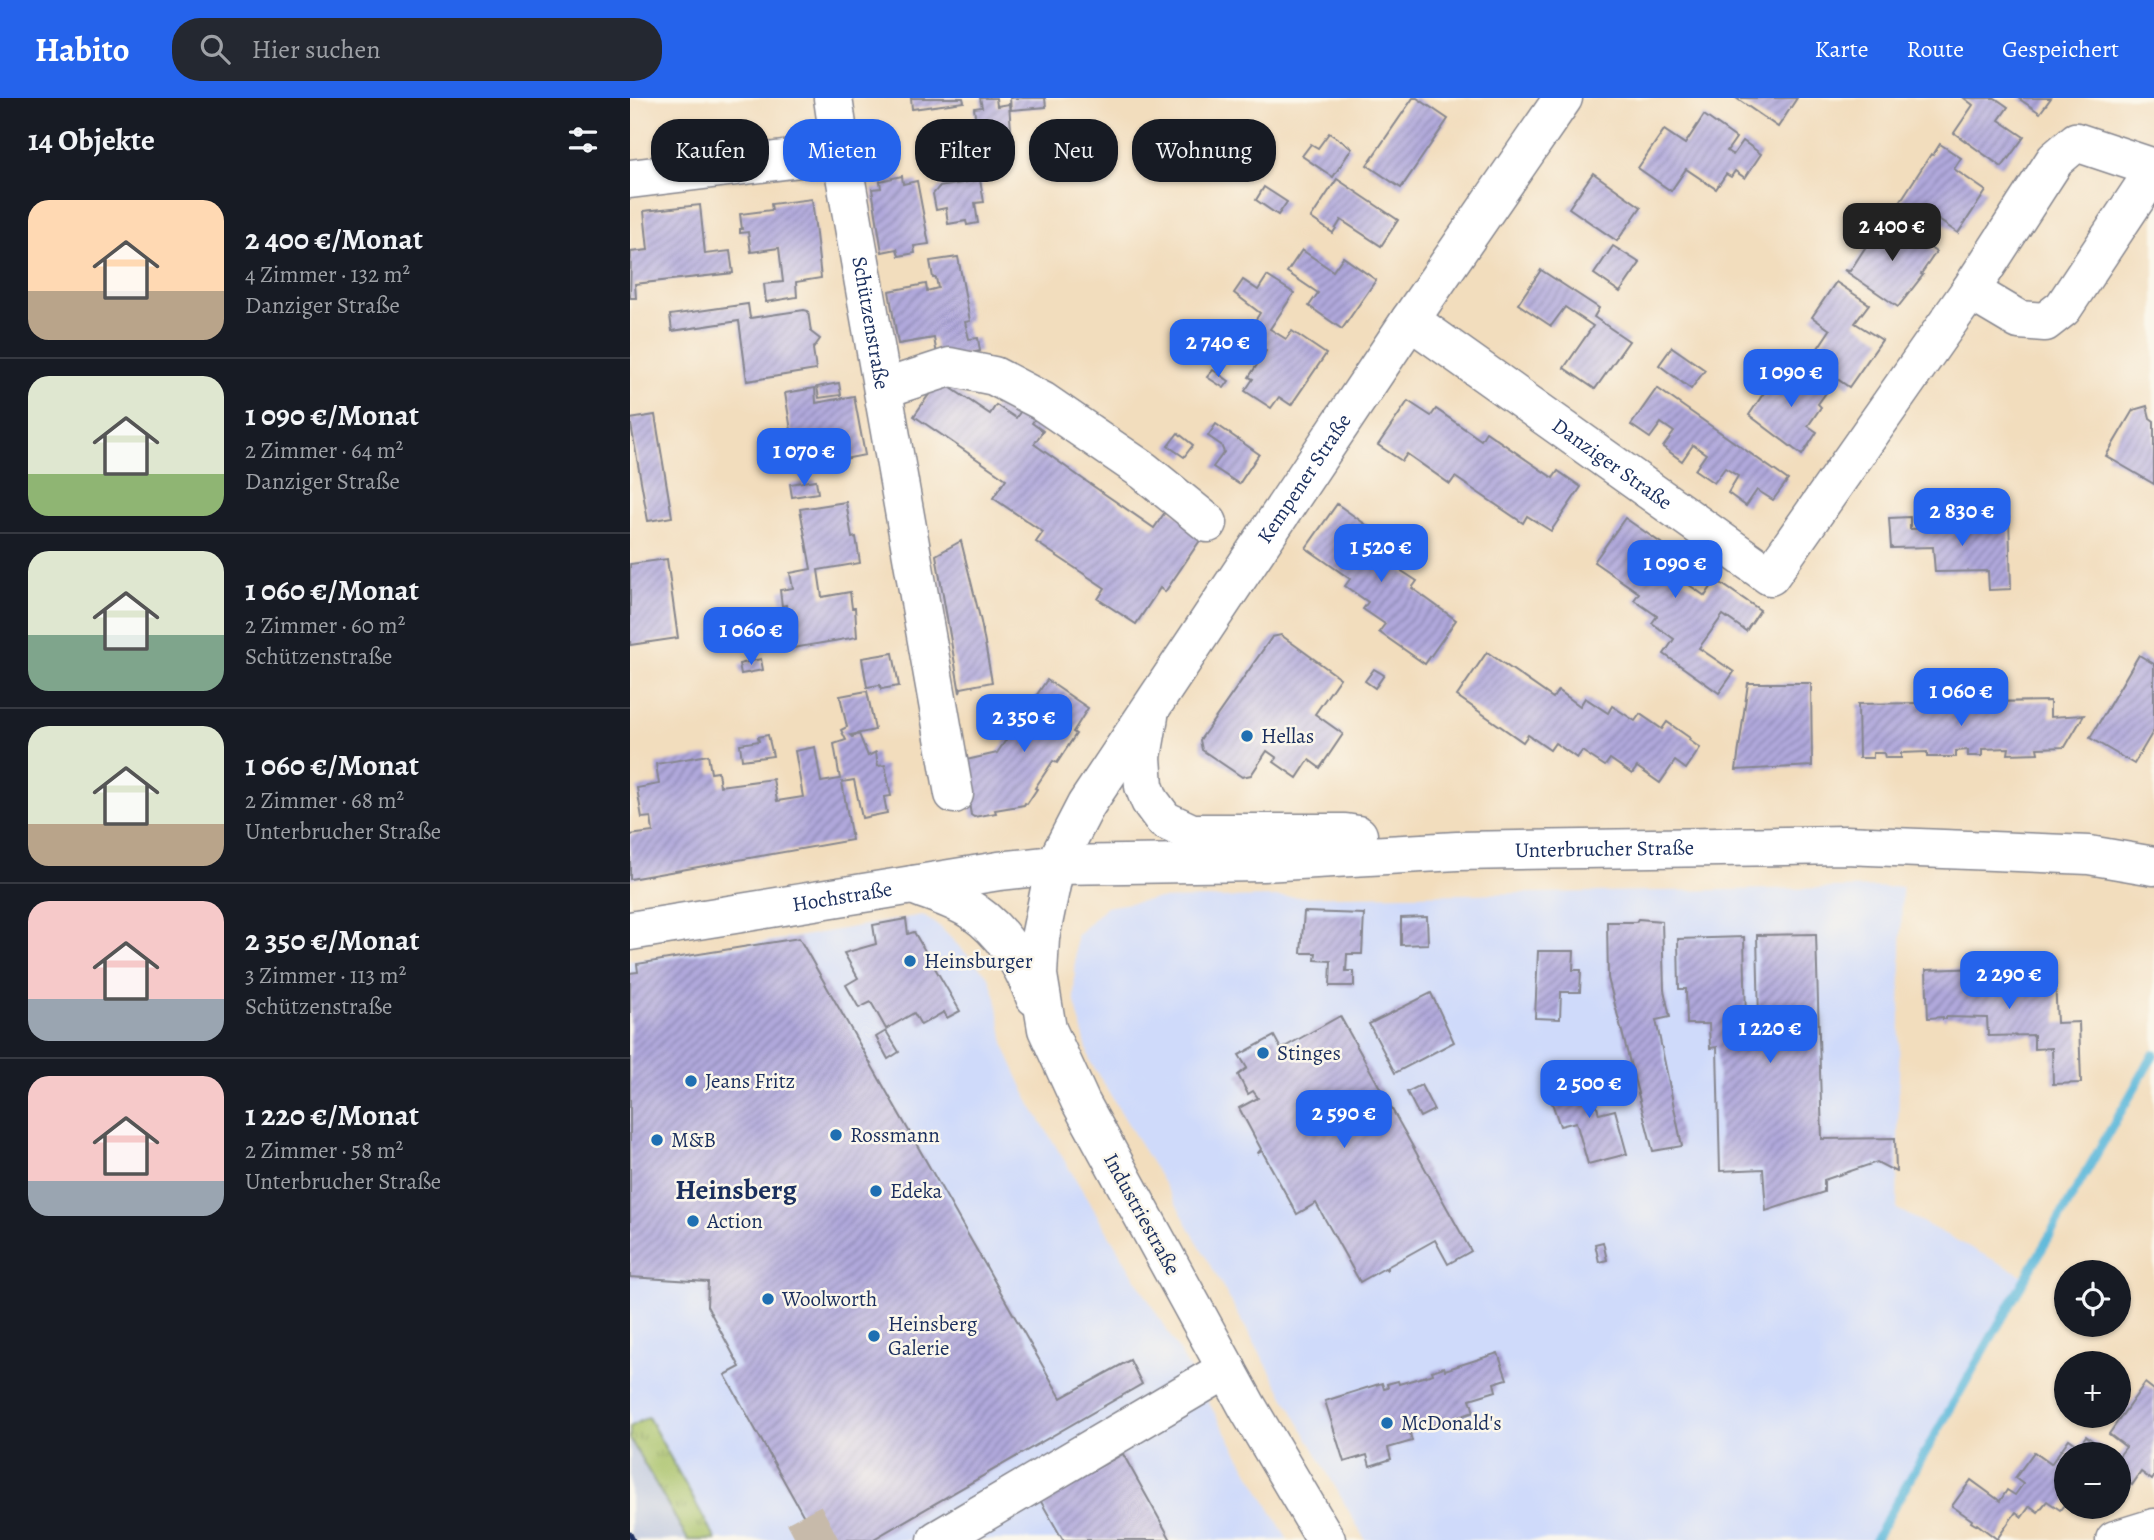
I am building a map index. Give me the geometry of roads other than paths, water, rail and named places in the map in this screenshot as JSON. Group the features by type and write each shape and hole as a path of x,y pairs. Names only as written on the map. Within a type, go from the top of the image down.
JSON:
{"street":[{"name":"Schützenstraße","path":"833,98 836,119"},
{"name":"Kempener Straße","path":"1055,865 1086,805 1410,320 1563,98"},
{"name":"Danziger Straße","path":"1410,320 1770,576 1970,291 2055,160 2076,142 2154,170 2063,308 2045,322 2019,320 1970,291"},
{"path":"630,179 783,160"},
{"name":"Schützenstraße","path":"846,182 954,794"},
{"path":"883,389 950,367 994,376 1042,401 1144,471 1208,523"},
{"path":"1150,710 1142,757 1143,786 1164,820 1192,833 1345,833 1457,851"},
{"name":"Unterbrucher Straße","path":"1055,865 1263,862 1457,851 1845,845 2089,855 2154,866"},
{"name":"Hochstraße","path":"630,931 1055,865"},
{"name":"Industriestraße","path":"1055,865 1040,938 1038,962 1047,1028 1080,1101 1227,1369 1326,1540"},
{"path":"913,885 974,912 1000,936 1017,958 1047,1028"},
{"path":"937,1540 1227,1369"},
{"path":"2115,1540 2154,1528"}],"waterway":[{"path":"1875,1540 2154,1054"}],"tunnel":[{"path":"796,1540 830,1522"}],"railway":[{"path":"630,1534 633,1540"}],"place":[{"name":"Hellas","path":"1247,736"},
{"name":"Heinsburger","path":"910,961"},
{"name":"Stinges","path":"1263,1053"},
{"name":"Jeans Fritz","path":"691,1081"},
{"name":"Rossmann","path":"836,1135"},
{"name":"M&B","path":"657,1140"},
{"name":"Edeka","path":"876,1191"},
{"name":"Action","path":"693,1221"},
{"name":"Woolworth","path":"768,1299"},
{"name":"Heinsberg Galerie","path":"874,1336"},
{"name":"McDonald's","path":"1387,1423"}],"district":[{"name":"Heinsberg","path":"736,1189"}]}
